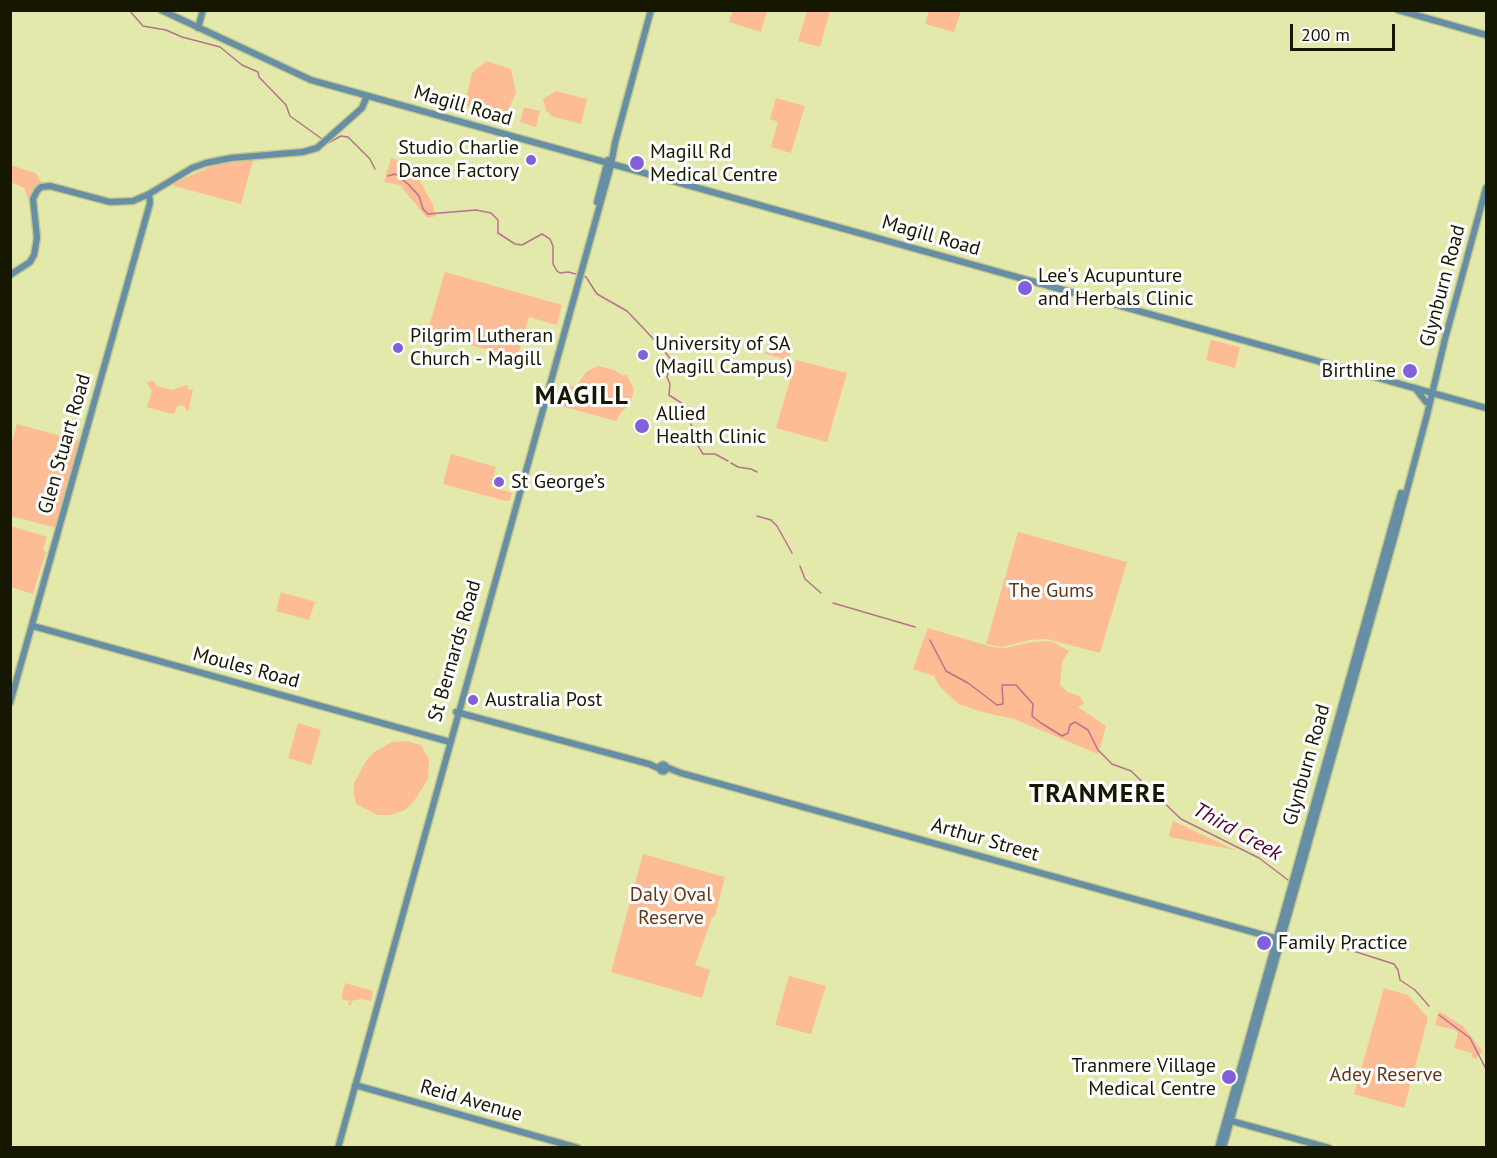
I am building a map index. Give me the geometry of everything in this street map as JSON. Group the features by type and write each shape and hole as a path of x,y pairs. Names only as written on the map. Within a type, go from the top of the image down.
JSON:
{"main road":[{"name":"Magill Road","path":"161,10 311,80 1486,408"},
{"path":"198,28 203,10"},
{"name":"St Bernards Road","path":"336,1148 651,10"},
{"path":"1398,10 1486,35"},
{"path":"10,275 30,262 34,255 37,238 33,199 37,190 50,186 115,203 132,201 149,194 176,176 206,163 231,158 303,152 324,143 364,105 367,96"},
{"name":"Glynburn Road","path":"1218,1148 1257,1026 1278,939 1278,930 1428,404 1486,188"},
{"name":"Glen Stuart Road","path":"10,703 150,203 149,194"},
{"path":"1415,388 1428,404 1446,396"},
{"name":"Glynburn Road","path":"1223,1148 1248,1037 1278,939 1408,474"},
{"path":"36,614 38,623 46,630"},
{"name":"Moules Road","path":"33,627 448,742"},
{"name":"Arthur Street","path":"457,712 1278,939"},
{"name":"St Bernards Road","path":"336,1148 448,742"},
{"path":"1264,935 1278,930"},
{"path":"1248,1037 1257,1026"},
{"name":"Reid Avenue","path":"355,1085 578,1148"},
{"path":"1228,1120 1329,1148"}],"green space":[{"path":"733,10 767,11 761,32 729,22"},
{"path":"807,11 830,11 820,47 798,41"},
{"path":"929,11 961,11 954,32 925,24"},
{"path":"486,61 511,69 516,92 508,111 496,118 482,117 465,104 472,73"},
{"path":"556,91 587,99 581,124 551,116 546,110 543,99"},
{"path":"776,98 805,106 791,153 771,147 778,122 770,119"},
{"path":"524,107 540,111 536,127 520,122"},
{"path":"391,158 421,168 419,179 433,205 436,216 427,218 400,185 384,182"},
{"path":"253,160 241,204 174,186 174,183 216,164"},
{"path":"10,165 36,173 42,183 34,189 31,195 31,206 24,188 11,182"},
{"path":"445,272 562,305 557,325 529,317 517,358 427,333"},
{"path":"769,338 793,345 788,360 765,354"},
{"path":"1211,340 1240,347 1235,368 1206,360"},
{"path":"796,360 847,373 827,442 776,428"},
{"path":"598,366 614,370 623,376 626,374 634,389 630,405 622,411 616,421 557,405 564,384 576,387 586,372"},
{"path":"152,380 157,386 172,390 187,385 188,389 193,390 188,412 181,405 176,407 175,413 172,414 147,407 152,391 147,383"},
{"path":"17,424 79,441 57,528 11,516 11,446"},
{"path":"451,454 496,467 491,487 512,493 510,500 506,501 443,484"},
{"path":"11,526 47,537 43,550 46,552 33,594 11,587"},
{"name":"The Gums","path":"1018,532 1127,562 1100,653 1047,639 1030,640 1002,647 986,644"},
{"path":"281,592 315,602 309,620 276,611"},
{"path":"928,628 992,647 1005,648 1047,641 1069,651 1062,662 1060,685 1068,692 1079,696 1084,703 1078,707 1106,726 1098,754 1014,719 959,704 940,687 934,676 913,669"},
{"path":"298,723 321,730 311,765 288,758"},
{"path":"407,741 421,745 429,759 428,779 414,801 405,810 390,815 378,815 356,804 354,783 366,761 374,752 392,742"},
{"path":"1173,821 1235,850 1170,837"},
{"name":"Daly Oval Reserve","path":"643,854 725,877 715,916 712,918 695,965 710,970 702,998 611,972"},
{"path":"789,976 826,986 811,1034 775,1025"},
{"path":"345,983 373,991 371,1001 360,999 348,1005 349,1001 341,999"},
{"name":"Adey Reserve","path":"1384,988 1408,995 1428,1018 1404,1108 1354,1094"},
{"path":"1439,1011 1464,1027 1482,1051 1476,1059 1471,1057 1472,1053 1454,1048 1458,1034 1455,1030 1435,1025"}],"waterway":[{"name":"Third Creek","path":"129,10 143,26 166,30 182,37 220,47 242,65 258,72 259,77 286,105 290,116 322,139"},
{"name":"Third Creek","path":"328,143 341,136 348,137 370,159 375,169"},
{"name":"Third Creek","path":"388,176 395,174 408,184 419,196 423,209 428,214 476,210 491,213 498,220 498,233 515,244 522,245 542,234 550,239 553,246 553,264 557,271 576,274"},
{"name":"Third Creek","path":"582,276 586,277 597,294 627,311 671,360 667,377 670,384 669,395 683,404 683,417"},
{"name":"Third Creek","path":"691,424 697,444 703,454 715,454 728,461"},
{"name":"Third Creek","path":"731,463 757,472"},
{"name":"Third Creek","path":"757,516 771,520 777,526 792,553"},
{"name":"Third Creek","path":"800,566 805,579 821,593"},
{"name":"Third Creek","path":"833,603 915,627"},
{"name":"Third Creek","path":"930,640 946,671 968,683 997,705 1003,704 1002,685 1016,685 1033,704 1032,716 1041,723 1062,736 1068,733 1070,725 1075,722 1088,730 1098,750 1112,764 1131,771 1181,819 1259,858 1288,880"},
{"name":"Third Creek","path":"1347,949 1394,964 1400,980 1415,990 1429,1006"},
{"name":"Third Creek","path":"1439,1015 1470,1038 1486,1069"}],"place":[{"name":"Studio Charlie Dance Factory","path":"531,160"},
{"name":"Magill Rd Medical Centre","path":"637,163"},
{"name":"Lee's Acupunture and Herbals Clinic","path":"1025,288"},
{"name":"Pilgrim Lutheran Church - Magill","path":"398,348"},
{"name":"University of SA (Magill Campus)","path":"643,355"},
{"name":"Birthline","path":"1410,371"},
{"name":"Allied Health Clinic","path":"642,426"},
{"name":"St George’s","path":"499,482"},
{"name":"Australia Post","path":"473,700"},
{"name":"Family Practice","path":"1264,943"},
{"name":"Tranmere Village Medical Centre","path":"1229,1077"}],"district":[{"name":"MAGILL","path":"582,397"},
{"name":"TRANMERE","path":"1098,795"}]}
